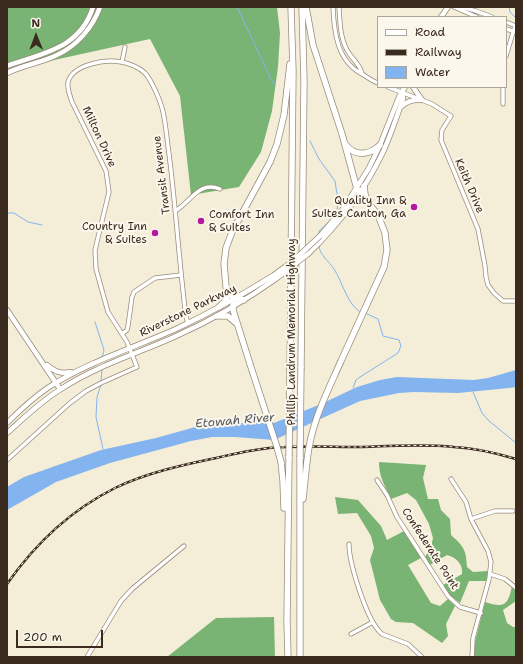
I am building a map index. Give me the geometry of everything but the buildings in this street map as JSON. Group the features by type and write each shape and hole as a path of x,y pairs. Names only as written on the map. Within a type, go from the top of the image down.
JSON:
{"highway":[{"name":"Phillip Landrum Memorial Highway","path":"288,657 287,594 290,368 291,7"},
{"name":"Phillip Landrum Memorial Highway","path":"300,657 300,457 304,89 302,7"},
{"path":"300,529 307,462 315,420 384,267 387,253 387,244 382,223 378,215 358,191 313,45 306,7"},
{"path":"219,307 226,299 227,290 224,264 228,242 234,227 270,162 281,132 292,38"},
{"path":"344,143 353,152 362,154 373,151 380,145"},
{"path":"364,186 368,202"},
{"path":"227,290 231,296 244,300"},
{"path":"236,298 232,307 236,324 278,447 281,462 284,490 287,594"},
{"path":"217,316 228,316 236,324"}],"main road":[{"path":"7,66 48,53 63,45 74,37 84,26 93,7"},
{"path":"7,73 58,55 69,48 80,40 88,30 100,7"},
{"path":"442,16 448,7"},
{"path":"25,60 27,66"},
{"path":"276,276 296,264 320,243 339,222 358,191 380,145 398,98 405,88"},
{"path":"400,108 408,102 422,100 414,88"},
{"path":"358,191 364,186 383,151 400,108 403,99 403,92"},
{"name":"Riverstone Parkway","path":"7,433 42,402 60,389 98,369 174,337 217,316 244,300 276,276 320,236 358,191"},
{"name":"Riverstone Parkway","path":"7,422 39,395 75,372 188,323 276,276"},
{"path":"7,310 60,389"},
{"path":"41,359 53,371 58,373 63,374 75,372"}],"street":[{"path":"334,7 335,30 341,50 357,72 377,83"},
{"path":"339,7 340,26 344,44 351,57 361,69 362,74"},
{"path":"454,7 475,16"},
{"path":"461,7 489,16"},
{"path":"507,53 516,26"},
{"path":"122,62 125,47"},
{"name":"Transit Avenue","path":"104,62 122,62 132,65 145,73 154,88 163,111 176,204 175,211 181,275 188,323"},
{"name":"Milton Drive","path":"104,62 83,67 72,73 68,82 68,90 72,102 106,171 109,192 95,250 96,269 108,312 122,334 132,355"},
{"name":"Keith Drive","path":"391,88 422,100 441,109 451,116 442,130 441,140 478,230 488,285 503,301 516,301"},
{"path":"503,88 503,104"},
{"path":"175,211 182,207 200,190 207,187 220,189"},
{"path":"122,334 127,328 130,319 132,297 134,292 157,278 181,275"},
{"path":"7,460 70,403 86,391 137,368 132,355"},
{"path":"450,479 464,496 471,519 488,551 491,562 490,574 474,638 472,657"},
{"name":"Confederate Point","path":"377,480 387,495 397,517 448,596 460,607 481,613"},
{"path":"471,519 495,511 513,511"},
{"path":"349,544 349,552 353,569 364,604 372,622 382,634 408,644 422,657"},
{"path":"87,657 121,601 132,589 184,546"},
{"path":"490,574 505,579 516,588"},
{"path":"351,634 372,622"}],"green space":[{"path":"7,7 277,7 280,33 278,67 272,111 261,152 239,187 191,195 180,96 150,39 45,62 16,65 7,69"},
{"path":"379,462 426,465 423,478 428,499 438,499 441,510 450,519 451,535 464,549 467,567 473,572 488,571 487,581 469,581 460,603 449,595 443,585 462,574 459,562 447,555 430,565 425,557 431,547 433,538 429,524 416,500 407,493 391,499 381,477"},
{"path":"335,497 358,500 381,526 387,540 404,531 421,558 408,565 431,603 440,606 448,599 455,606 446,624 448,636 442,643 413,623 396,622 391,619 380,600 370,560 374,548 371,536 357,513 338,514"},
{"path":"512,586 516,590 516,601 503,610 507,623 513,627 516,627 516,657 474,657 475,642 485,602 497,605 504,604 509,598"},
{"path":"274,617 275,657 167,657 216,618"}],"water":[{"name":"Etowah River","path":"516,370 516,387 458,393 399,393 360,401 274,440 212,437 191,441 110,463 56,482 7,510 7,487 24,477 101,450 156,438 199,426 237,423 274,423 321,404 357,387 380,380 397,377 474,380 488,378"}],"waterway":[{"path":"237,7 275,85"},
{"path":"509,7 510,12 516,18"},
{"path":"310,141 319,159 335,181 338,201 336,214"},
{"path":"7,213 14,213 28,222 42,225"},
{"path":"319,235 319,231 330,221"},
{"path":"319,246 323,256 337,274 351,303 360,312"},
{"path":"353,388 356,380 398,353 401,346 399,340 383,336 378,319 365,313"},
{"path":"95,322 104,350 102,358"},
{"path":"101,381 102,369"},
{"path":"101,385 97,397 96,417 103,449"},
{"path":"473,392 482,413 488,420 516,443"}],"railway":[{"path":"7,584 42,542 69,517 115,488 152,474 177,467 249,451 269,448 314,446 442,446 478,450 516,459"}],"place":[{"name":"Quality Inn & Suites Canton, Ga","path":"414,207"},
{"name":"Comfort Inn & Suites","path":"201,221"},
{"name":"Country Inn & Suites","path":"155,233"}]}
